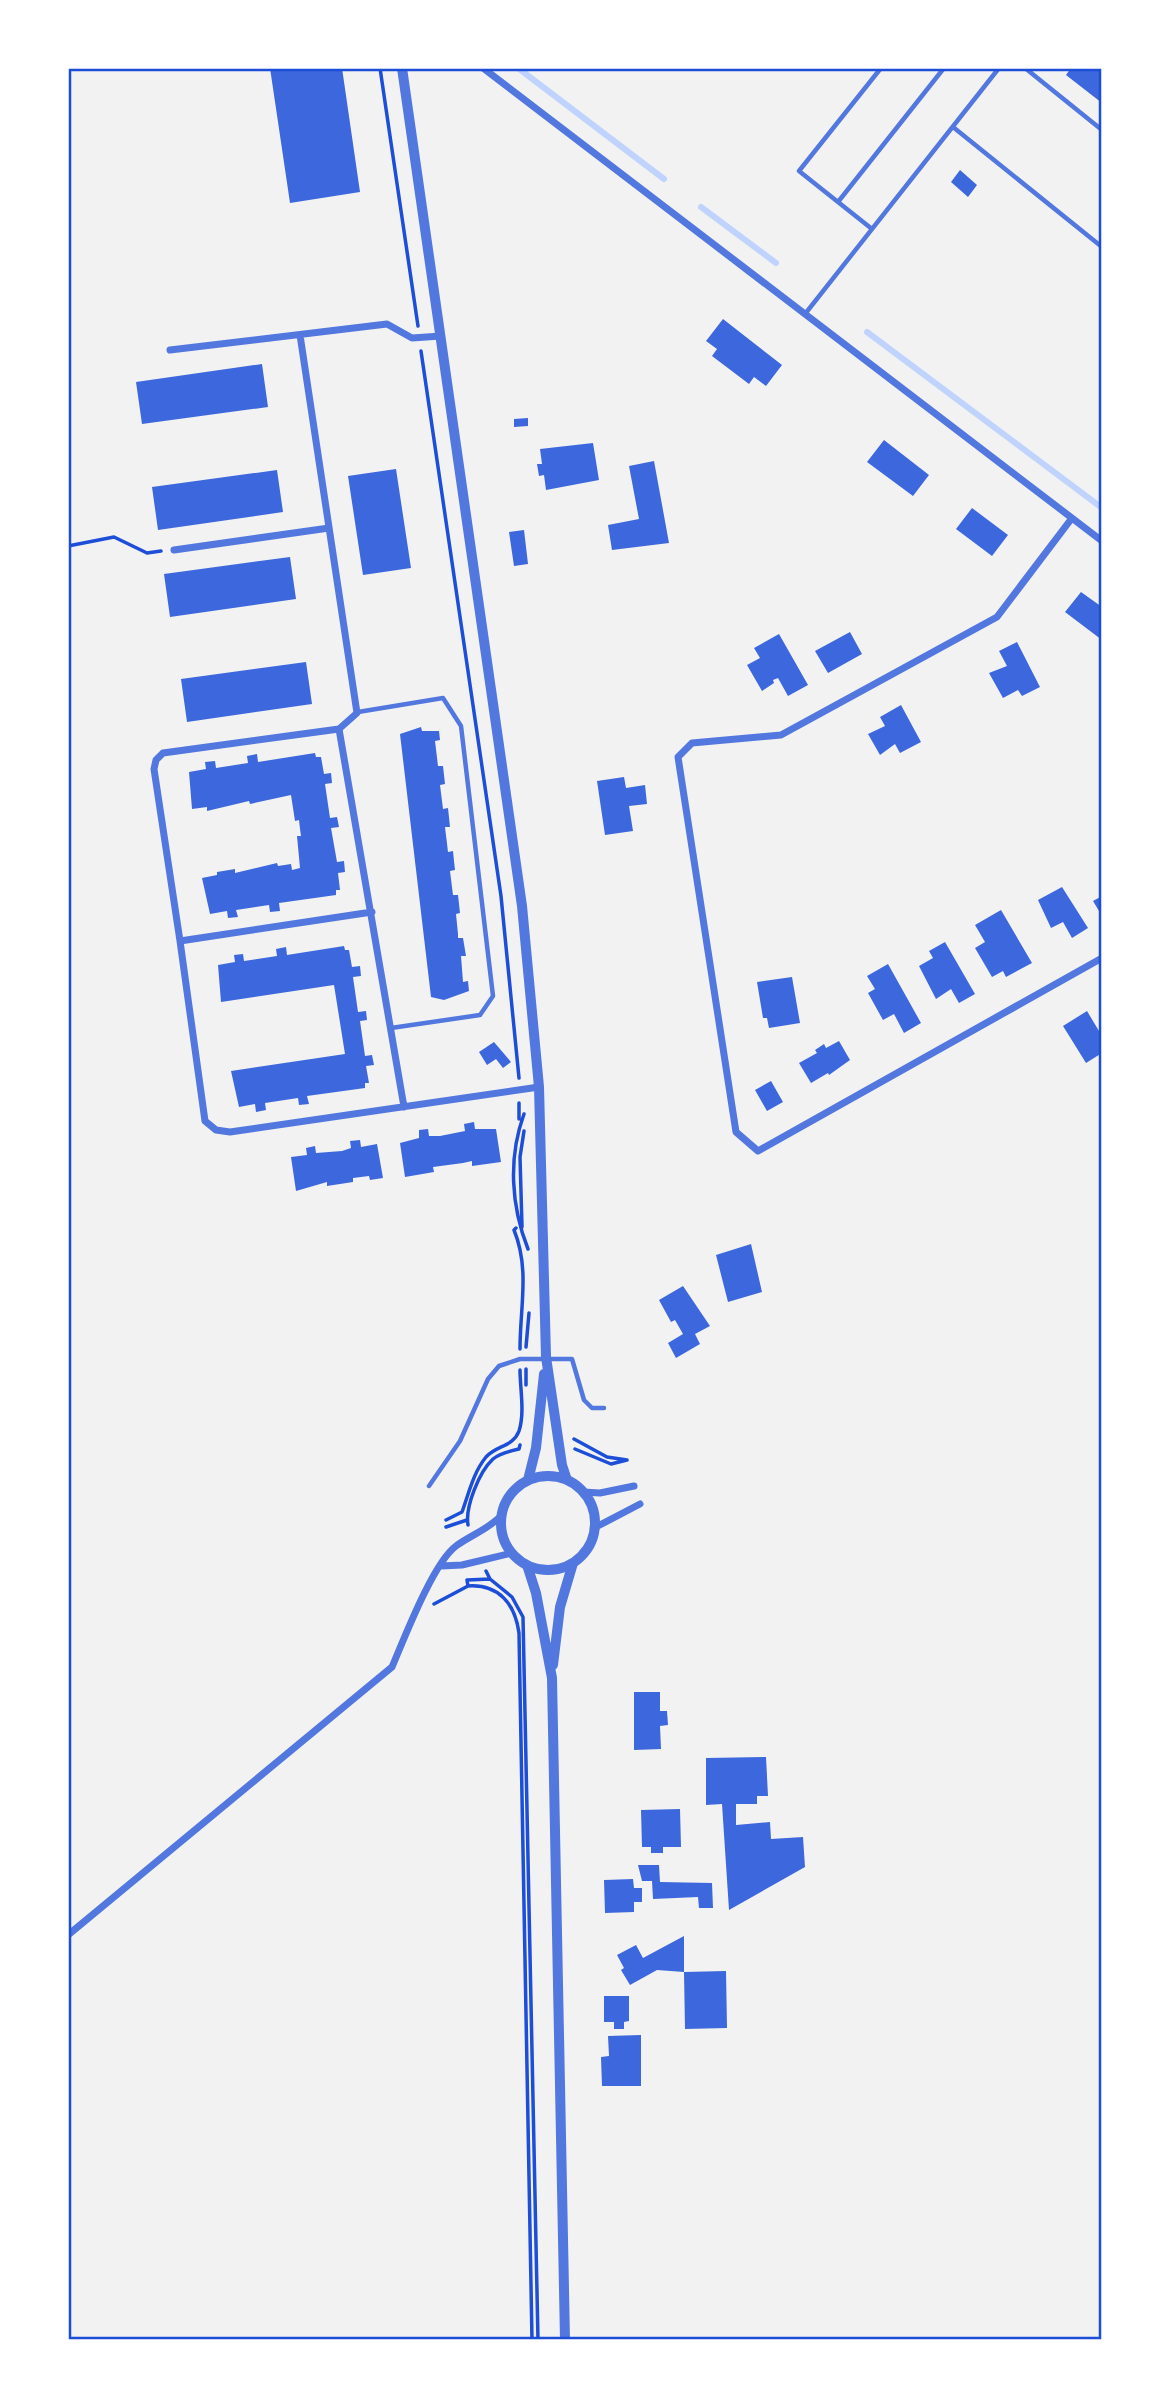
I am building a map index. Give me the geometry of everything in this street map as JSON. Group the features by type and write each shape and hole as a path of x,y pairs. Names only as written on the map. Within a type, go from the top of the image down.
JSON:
{"street":[{"path":"402,68 522,906 539,1087 546,1357 562,1465 567,1480"},
{"path":"483,68 1102,541"},
{"path":"170,351 387,324 412,338 441,336"},
{"path":"300,335 357,713 340,729 163,753 156,760 154,769 205,1121 216,1130 230,1132 539,1087"},
{"path":"1072,518 996,617 781,735 692,743 678,757 736,1132 758,1151 1102,958"},
{"path":"174,550 329,528"},
{"path":"340,729 404,1107"},
{"path":"180,941 372,912"},
{"path":"528,1480 536,1448 546,1357"},
{"path":"68,1935 391,1667 414,1615 454,1547 487,1530 501,1516 510,1495 528,1480 548,1476 567,1480 583,1492 593,1509 594,1528 590,1545 573,1563 560,1607 552,1678 565,2340"},
{"path":"583,1492 600,1493 634,1486"},
{"path":"594,1528 640,1504"},
{"path":"501,1516 502,1536 512,1553 527,1565 550,1570 573,1563"},
{"path":"441,1566 462,1565 512,1553"},
{"path":"527,1565 536,1593 552,1678"}],"lane":[{"path":"872,229 799,171 881,68"},
{"path":"838,202 944,68"},
{"path":"804,315 999,68"},
{"path":"1026,68 1102,130"},
{"path":"953,127 1102,247"},
{"path":"357,713 443,698 456,714 461,726 493,996 480,1016 391,1028"},
{"path":"429,1486 460,1441 488,1379 499,1366 520,1359 572,1359 584,1400 592,1408 604,1408"}],"path":[{"path":"380,68 501,897 520,1089 519,1119"},
{"path":"68,546 114,537 147,553 174,550"},
{"path":"522,1227 520,1157 524,1121"},
{"path":"446,1520 462,1512 471,1483 488,1456 508,1445 519,1434 524,1308 523,1257 514,1230 516,1228"},
{"path":"567,1448 579,1449 616,1466 627,1460 607,1457 569,1438"},
{"path":"446,1527 467,1520"},
{"path":"485,1570 490,1579 512,1597 523,1617 535,2340"},
{"path":"468,1586 467,1580 490,1579"},
{"path":"414,1615 468,1586 477,1584 493,1588 507,1600 516,1616 519,1633 535,2340"}],"building":[{"path":"270,68 342,68 360,192 290,203"},
{"path":"1071,68 1102,68 1102,103 1066,75"},
{"path":"960,170 977,185 968,197 951,182"},
{"path":"723,319 782,365 766,386 754,377 749,384 712,356 717,349 706,341"},
{"path":"262,364 268,407 142,424 136,382"},
{"path":"528,418 528,426 514,427 514,419"},
{"path":"884,440 929,475 913,496 867,462"},
{"path":"593,443 599,480 546,490 544,475 539,476 537,464 542,464 540,449"},
{"path":"654,461 669,543 612,550 608,525 639,519 629,466"},
{"path":"396,469 411,568 363,575 348,476"},
{"path":"277,470 283,512 158,530 152,487"},
{"path":"972,508 1008,535 992,556 956,529"},
{"path":"524,530 528,564 514,566 509,532"},
{"path":"290,557 296,599 170,617 164,574"},
{"path":"1081,592 1102,607 1102,640 1065,612"},
{"path":"850,632 862,654 828,673 815,651"},
{"path":"779,634 808,685 788,696 778,678 762,691 747,665 760,658 754,648"},
{"path":"1017,642 1040,687 1022,696 1018,690 1003,698 989,673 1007,666 999,651"},
{"path":"306,662 312,704 187,722 181,679"},
{"path":"901,705 921,742 900,753 895,744 880,755 868,734 885,726 880,717"},
{"path":"421,727 422,731 439,731 440,740 435,741 438,766 443,766 445,784 440,785 443,809 448,808 450,827 445,827 448,852 453,851 455,870 450,871 453,895 458,895 458,938 463,938 466,956 461,956 463,982 468,981 469,991 444,1000 431,997 400,734"},
{"path":"315,753 316,757 321,757 324,774 331,773 332,783 325,784 330,818 337,817 339,827 331,828 337,862 344,861 345,872 338,873 340,890 336,890 336,895 279,903 280,911 270,912 269,905 236,910 238,917 228,918 227,911 210,914 202,878 217,875 217,872 235,869 235,873 277,863 278,866 291,864 292,870 300,868 297,836 301,836 299,820 295,821 291,795 207,811 207,807 192,809 189,772 206,769 205,762 215,761 216,768 248,763 247,756 257,754 258,762"},
{"path":"624,777 626,788 645,785 647,804 629,806 633,831 605,835 597,781"},
{"path":"1062,887 1088,928 1072,938 1063,922 1051,928 1038,900"},
{"path":"1102,896 1102,916 1093,901"},
{"path":"1001,910 1032,963 1006,977 1003,971 992,977 975,948 985,942 975,925"},
{"path":"945,942 975,994 959,1003 951,989 936,999 919,966 933,958 929,951"},
{"path":"344,946 345,950 349,950 352,967 360,966 361,976 353,977 358,1012 366,1011 367,1020 360,1021 365,1056 372,1055 374,1065 366,1066 369,1083 365,1083 365,1088 307,1096 309,1104 299,1105 298,1098 265,1103 266,1110 256,1112 255,1104 239,1107 231,1071 345,1054 334,985 221,1002 218,965 235,962 234,955 243,954 244,961 277,956 276,949 286,947 287,955"},
{"path":"888,964 921,1023 904,1033 894,1014 883,1020 868,993 875,989 867,976"},
{"path":"792,977 800,1023 769,1028 767,1018 763,1018 757,982"},
{"path":"1087,1011 1102,1036 1102,1053 1086,1063 1063,1026"},
{"path":"839,1041 850,1060 829,1075 828,1073 811,1083 799,1063 817,1053 815,1050 824,1044 826,1048"},
{"path":"494,1042 511,1062 503,1068 496,1059 487,1065 479,1052"},
{"path":"771,1081 783,1102 767,1111 755,1090"},
{"path":"474,1122 475,1129 496,1129 501,1162 472,1166 472,1161 433,1167 434,1172 405,1177 400,1143 419,1138 419,1130 428,1129 429,1136 440,1136 465,1131 464,1124"},
{"path":"360,1140 361,1147 377,1144 383,1178 353,1178 353,1182 327,1186 327,1182 296,1191 291,1157 307,1155 306,1148 315,1146 316,1153 342,1151 351,1148 350,1141"},
{"path":"751,1244 762,1292 728,1302 716,1255"},
{"path":"683,1286 710,1326 695,1334 700,1344 676,1358 668,1343 683,1334 675,1320 671,1322 659,1300"},
{"path":"634,1692 660,1692 660,1711 667,1711 668,1725 660,1726 661,1749 634,1750"},
{"path":"766,1757 768,1796 757,1796 757,1804 736,1804 736,1825 770,1822 771,1839 803,1837 805,1867 729,1910 722,1804 706,1805 706,1758"},
{"path":"680,1809 681,1847 663,1847 663,1853 651,1853 651,1847 642,1847 641,1810"},
{"path":"638,1865 659,1865 660,1882 712,1883 713,1908 699,1908 698,1897 653,1899 652,1881 642,1881"},
{"path":"633,1879 634,1888 642,1888 642,1902 634,1902 634,1912 605,1913 604,1880"},
{"path":"684,1936 684,1972 657,1970 630,1985 621,1970 624,1968 617,1955 636,1945 643,1958"},
{"path":"726,1971 727,2028 685,2029 684,1972"},
{"path":"604,1996 629,1996 629,2021 624,2022 624,2029 614,2029 614,2022 604,2022"},
{"path":"641,2035 641,2086 602,2086 601,2057 609,2056 608,2036"}],"waterway":[{"path":"518,68 664,179"},
{"path":"701,207 776,263"},
{"path":"867,332 1102,508"}]}
